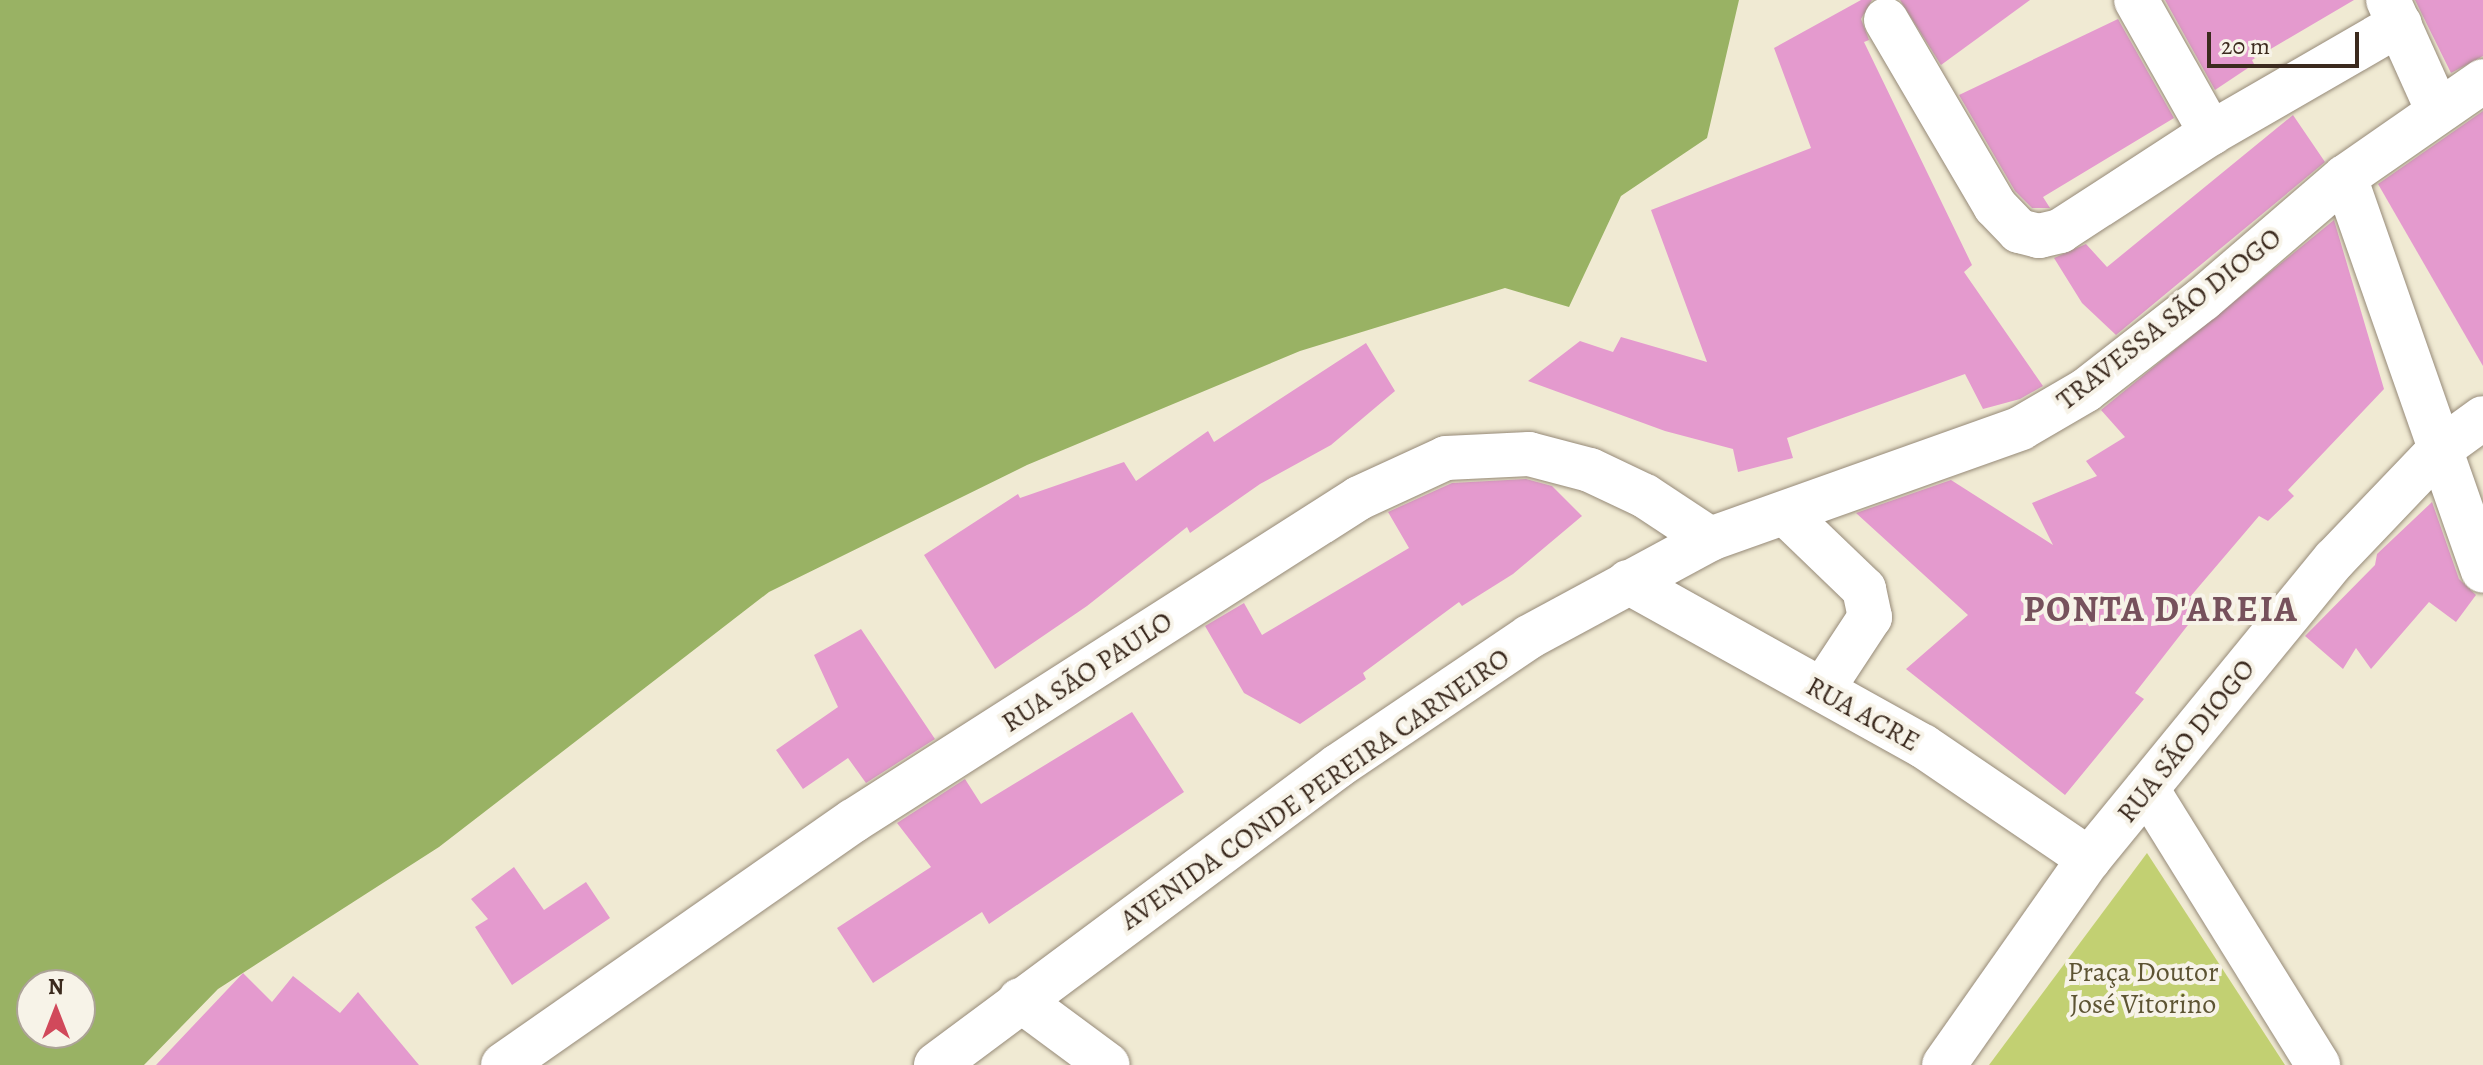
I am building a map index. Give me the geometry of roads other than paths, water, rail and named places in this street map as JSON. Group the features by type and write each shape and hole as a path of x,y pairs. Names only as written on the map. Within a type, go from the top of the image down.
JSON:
{"street":[{"path":"2136,0 2211,133"},
{"path":"1886,20 1995,206 2019,231 2039,236 2060,231 2394,12 2437,109"},
{"name":"TRAVESSA SÃO DIOGO","path":"1710,539 1787,515 2021,428 2086,390 2203,299 2345,177 2437,109 2483,81"},
{"path":"2345,177 2483,571"},
{"name":"RUA SÃO DIOGO","path":"1944,1065 2089,859 2334,560 2439,450 2483,418"},
{"name":"RUA SÃO PAULO","path":"503,1065 853,821 1359,498 1446,458 1529,454 1590,470 1645,496 1710,539"},
{"path":"1787,515 1864,589 1870,617 1822,690"},
{"name":"AVENIDA CONDE PEREIRA CARNEIRO","path":"936,1065 1020,1000 1471,674 1628,582 1710,539"},
{"name":"RUA ACRE","path":"1628,582 1923,746 2089,859"},
{"path":"2147,789 2318,1065"},
{"path":"1020,1000 1108,1065"}],"district":[{"name":"PONTA D'AREIA","path":"2161,609"}],"park label":[{"name":"Praça Doutor José Vitorino","path":"2143,988"}]}
